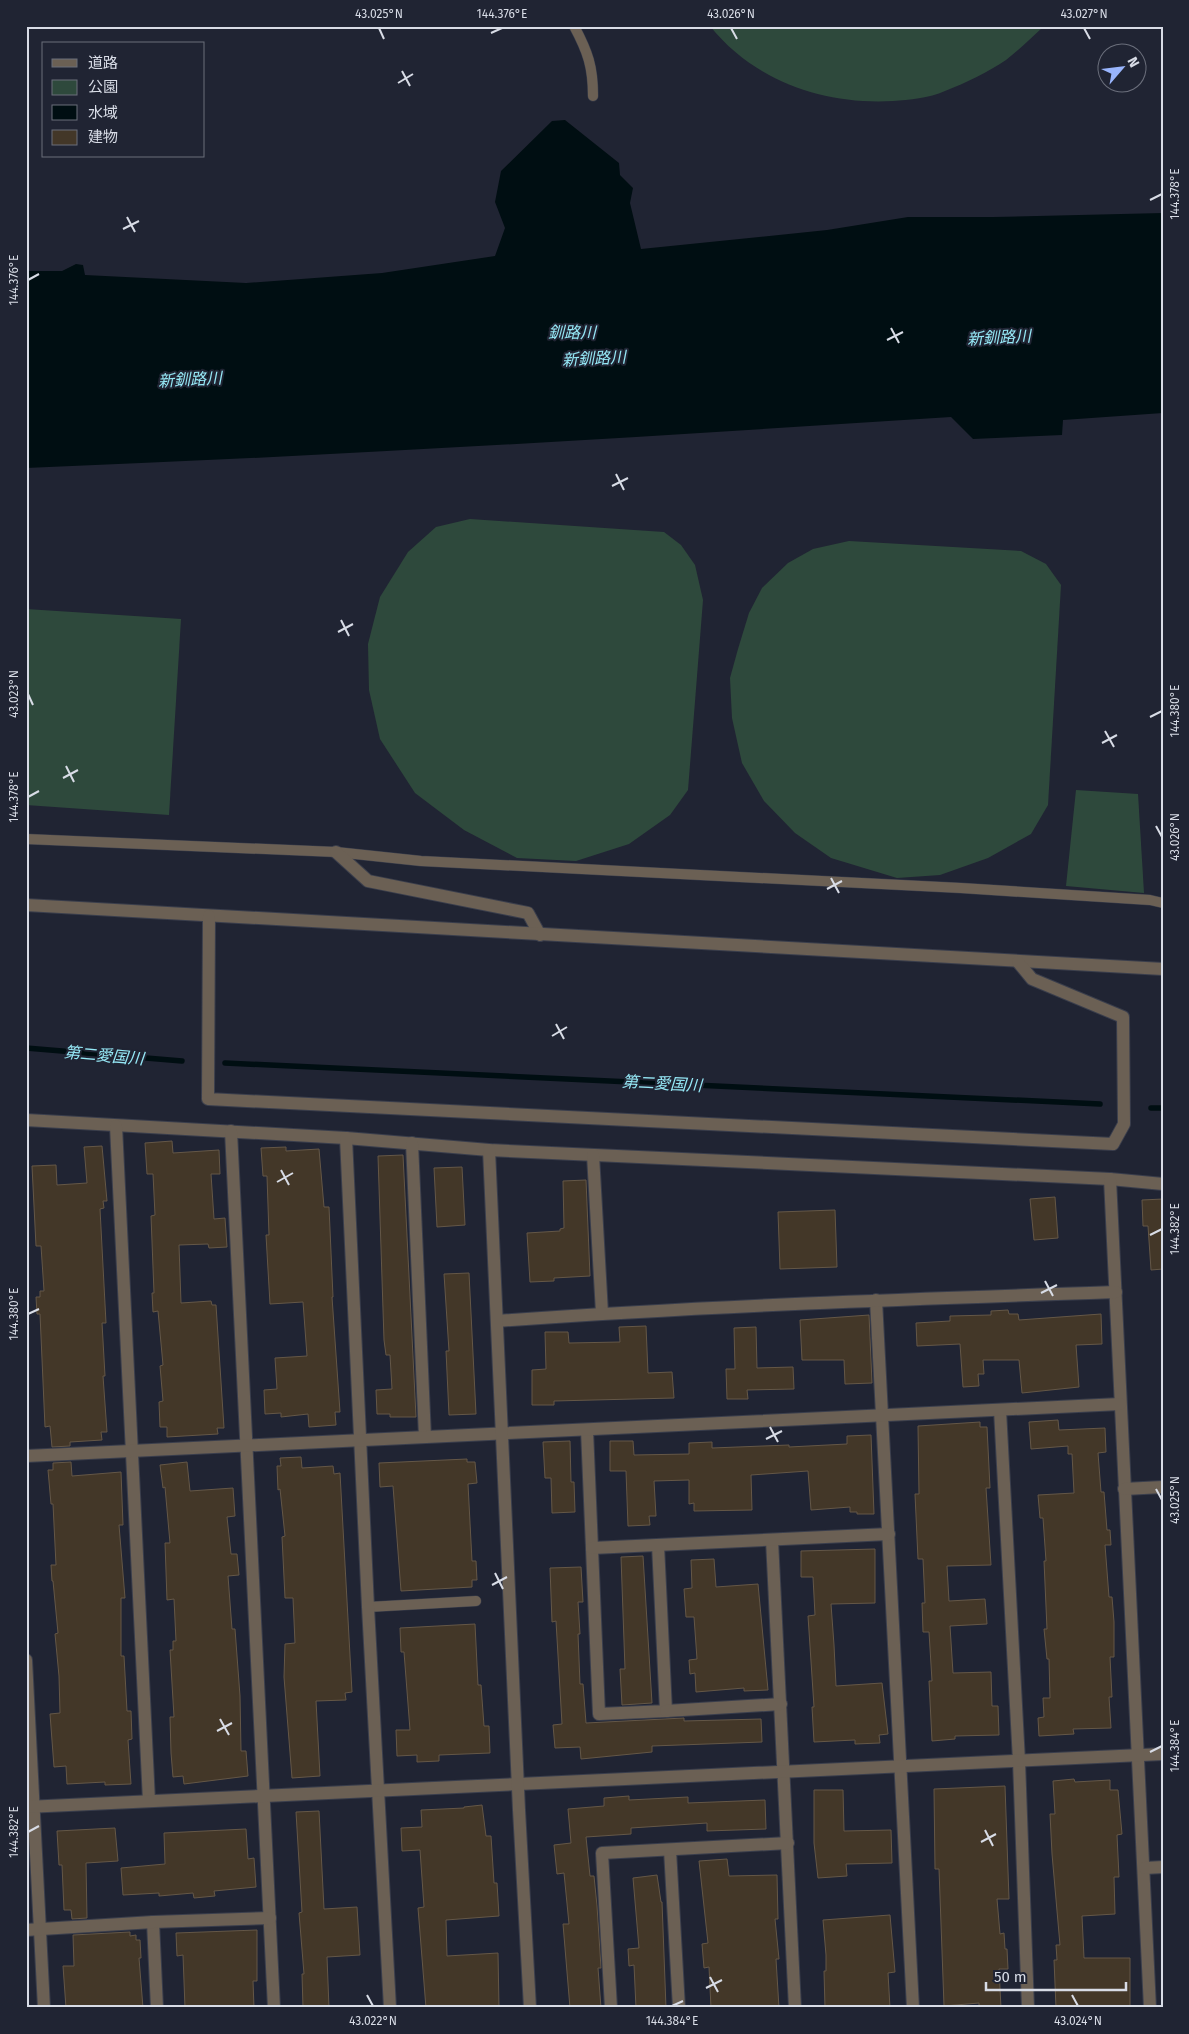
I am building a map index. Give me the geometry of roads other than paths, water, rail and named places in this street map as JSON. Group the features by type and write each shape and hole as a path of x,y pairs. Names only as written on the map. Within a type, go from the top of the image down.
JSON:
{"street":[{"path":"336,852 368,881 528,913 540,934"},
{"path":"26,905 1163,969"},
{"path":"209,916 208,1099 1113,1144 1124,1124 1123,1017 1032,979 1018,962"},
{"path":"26,1120 116,1126 231,1130 489,1150 1163,1184"},
{"path":"116,1126 149,1801"},
{"path":"231,1130 274,2008"},
{"path":"346,1138 368,1608 390,2008"},
{"path":"412,1143 425,1437"},
{"path":"489,1150 530,2008"},
{"path":"593,1155 602,1313"},
{"path":"1110,1180 1124,1489 1145,1868 1150,2008"},
{"path":"497,1321 602,1313 876,1300 1116,1292"},
{"path":"876,1300 913,2008"},
{"path":"26,1456 1120,1404"},
{"path":"1000,1410 1019,1761 1028,2008"},
{"path":"587,1430 599,1714 781,1704"},
{"path":"1124,1489 1163,1487"},
{"path":"592,1548 888,1534"},
{"path":"772,1540 795,2008"},
{"path":"658,1545 666,1711"},
{"path":"26,1660 30,1807 41,1929 44,2008"},
{"path":"30,1807 1163,1754"},
{"path":"611,2008 602,1853 788,1843"},
{"path":"670,1850 679,2008"},
{"path":"1145,1868 1163,1867"},
{"path":"26,1930 153,1922 270,1918"},
{"path":"153,1922 158,2008"}],"lane":[{"path":"574,26 589,56 593,75 593,96"},
{"path":"26,839 336,852 421,862 961,888 1150,900 1163,903"},
{"path":"368,1608 476,1601"}],"water":[{"name":"釧路川","path":"565,120 619,163 620,175 633,188 630,203 641,249 827,230 908,217 1163,213 1163,413 1063,420 1062,435 973,439 951,417 489,446 26,468 26,271 62,271 76,264 83,265 85,275 246,283 382,273 495,256 505,228 495,202 501,171 552,121"}],"waterway":[{"name":"第二愛国川","path":"26,1048 182,1061"},
{"name":"第二愛国川","path":"225,1063 1100,1104"},
{"name":"第二愛国川","path":"1151,1108 1163,1108"}],"water label":[{"name":"新釧路川","path":"999,337"},
{"name":"新釧路川","path":"594,358"},
{"name":"新釧路川","path":"190,379"}]}
